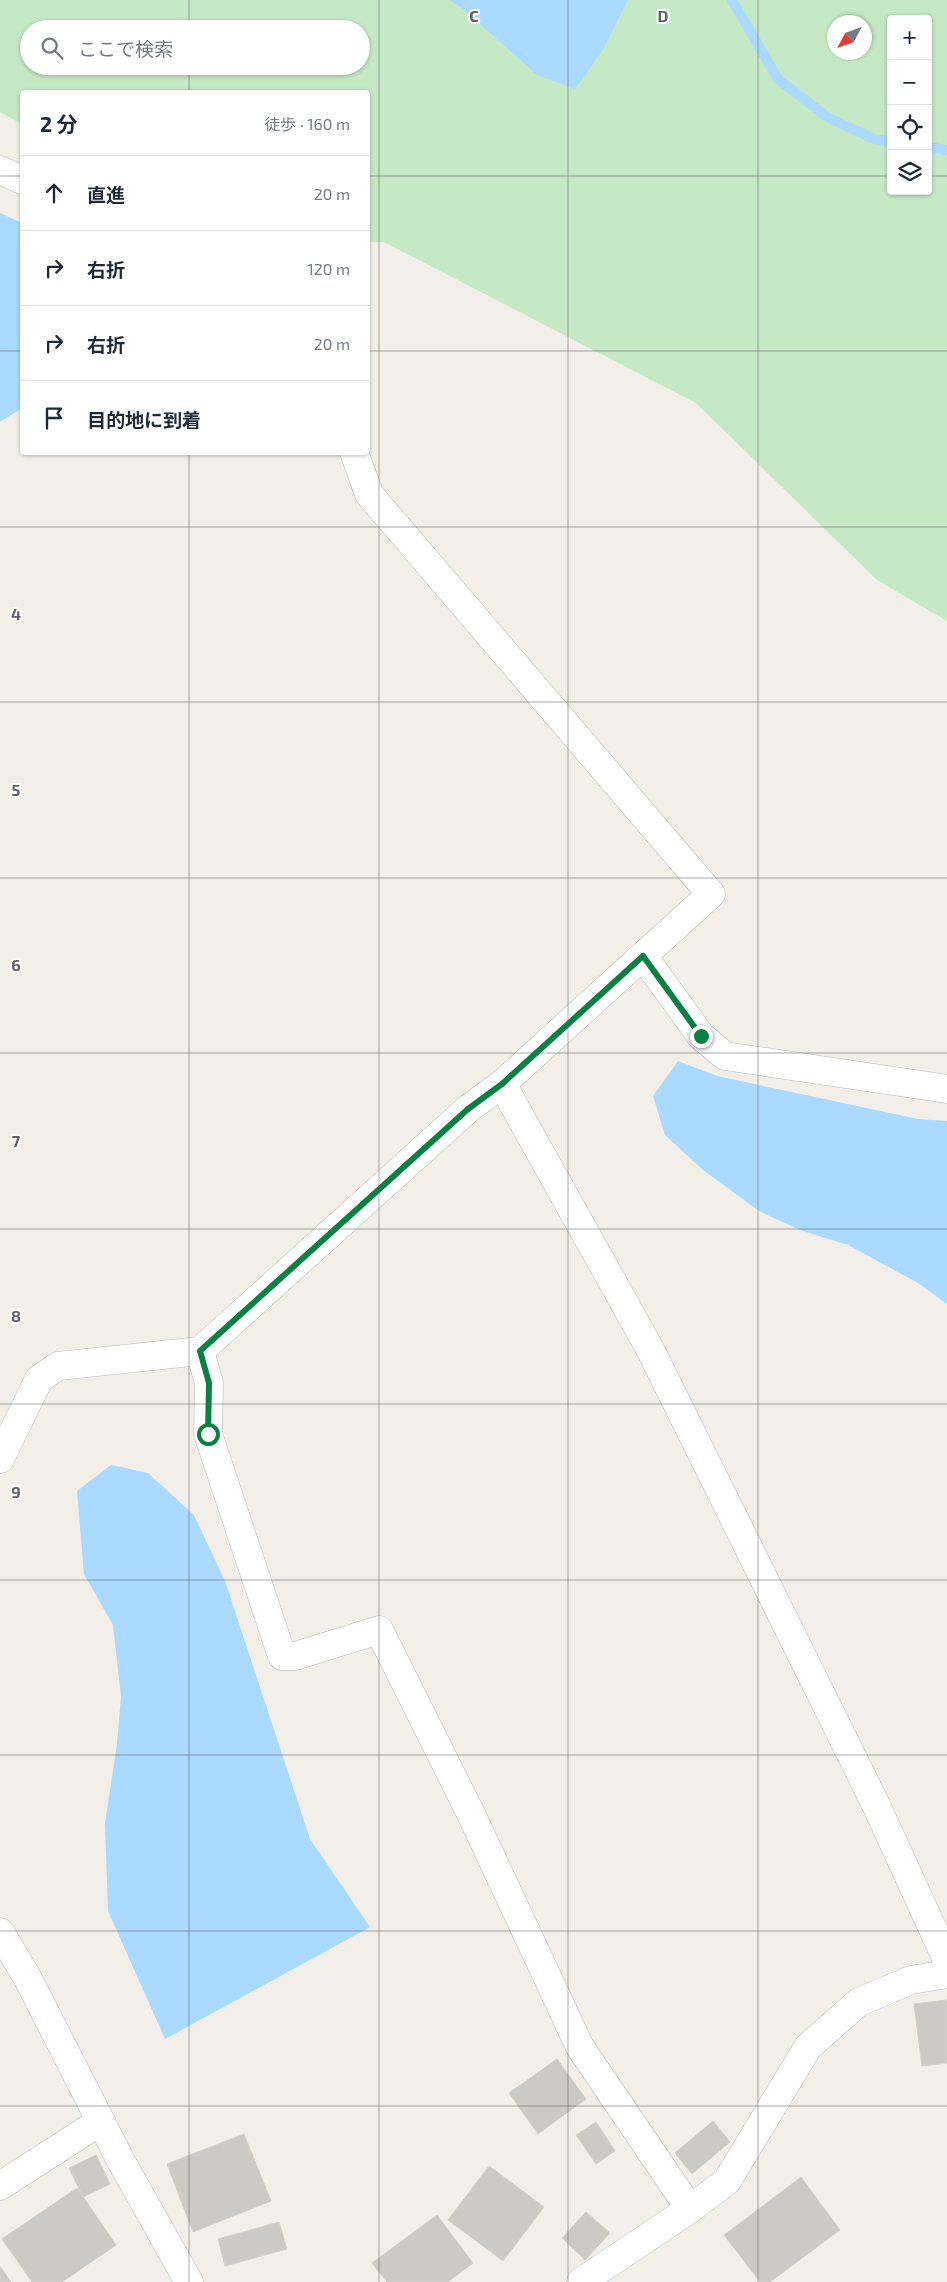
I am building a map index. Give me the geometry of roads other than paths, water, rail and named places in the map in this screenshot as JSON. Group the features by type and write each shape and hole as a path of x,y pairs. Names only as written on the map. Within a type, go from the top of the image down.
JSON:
{"street":[{"path":"0,170 20,179"},
{"path":"0,1458 39,1379 58,1366 200,1351 468,1109 502,1084 711,894 369,494 355,455"},
{"path":"643,956 701,1036 725,1056 947,1089"},
{"path":"502,1084 650,1349 877,1808 947,1960"},
{"path":"200,1351 209,1383 208,1434 282,1656 295,1656 379,1630 472,1816 580,2047 690,2209"},
{"path":"0,1932 27,1977 100,2120 190,2282"},
{"path":"581,2282 690,2209 727,2181 808,2047 859,2002 911,1980 947,1974"},
{"path":"0,2186 100,2120"}],"water":[{"path":"449,0 628,0 604,48 575,89 537,75 462,8"},
{"path":"0,213 20,222 20,409 0,422"},
{"path":"678,1061 717,1076 918,1119 947,1121 947,1304 918,1283 848,1245 800,1230 759,1211 703,1170 665,1135 653,1096"},
{"path":"111,1465 148,1473 194,1515 225,1581 310,1839 370,1927 165,2039 108,1911 105,1824 117,1743 121,1697 113,1625 84,1574 77,1491"}],"waterway":[{"path":"732,0 778,79 827,117 874,139 887,141"},
{"path":"932,148 947,150"}]}
